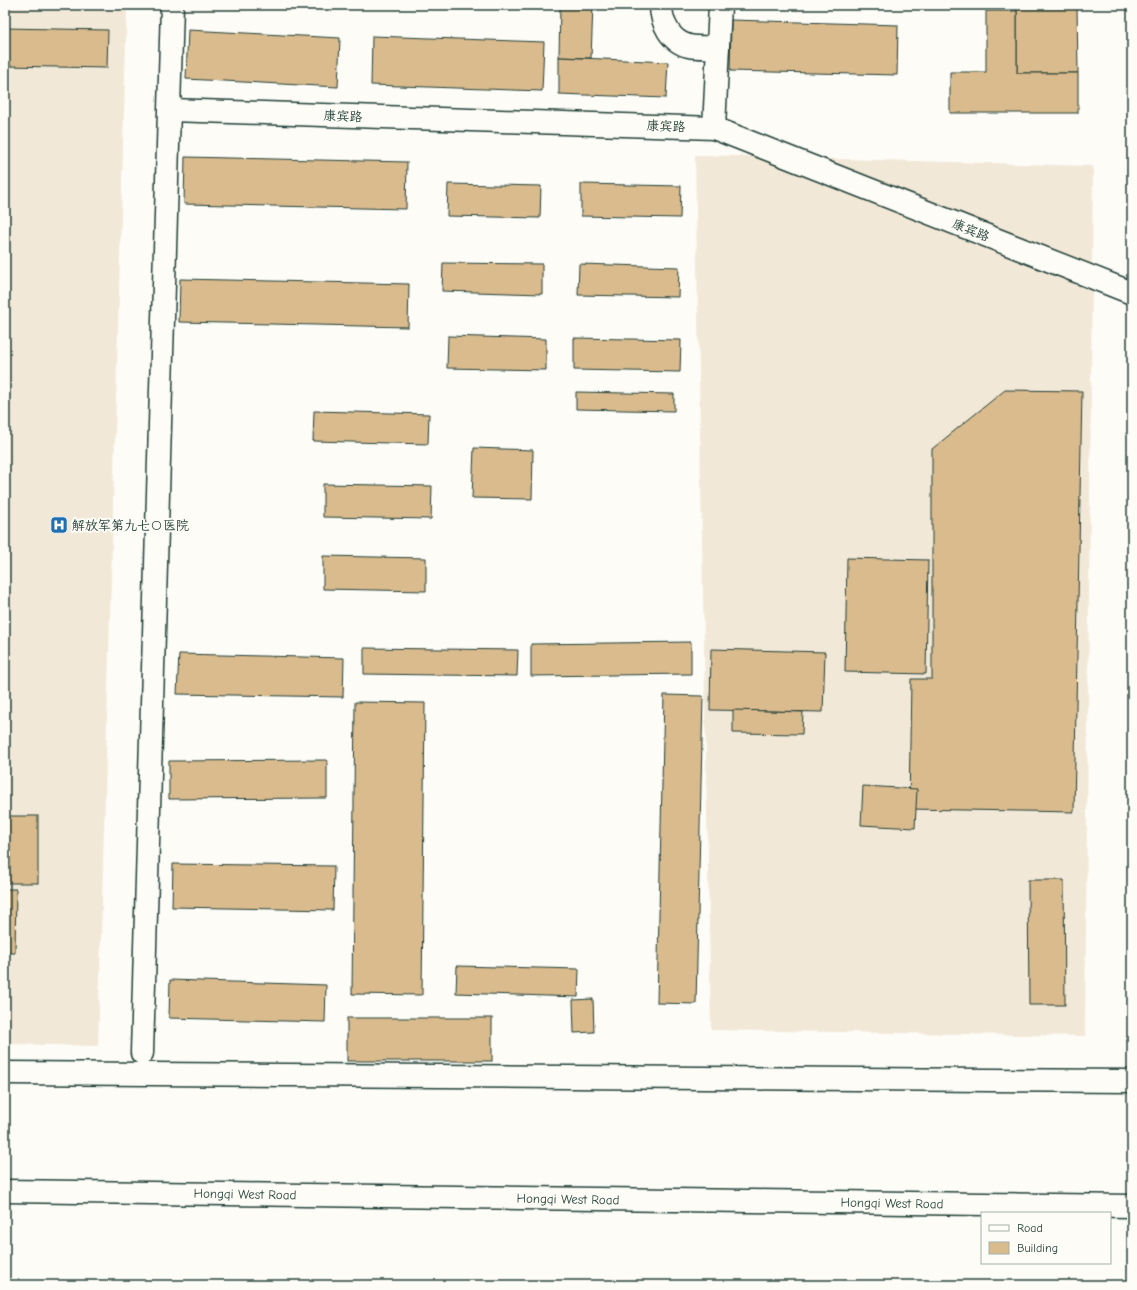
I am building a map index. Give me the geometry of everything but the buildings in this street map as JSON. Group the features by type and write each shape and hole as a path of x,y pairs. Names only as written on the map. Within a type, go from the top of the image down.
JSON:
{"main road":[{"path":"142,1053 172,5"},
{"path":"661,5 666,30 678,42 690,47 718,47"},
{"path":"714,128 720,5"},
{"name":"康宾路","path":"170,110 714,128 1132,293"},
{"path":"5,1072 1132,1081"},
{"name":"Hongqi West Road","path":"5,1191 1132,1206"}],"shaded area":[{"name":"解放军第九七〇医院","path":"5,5 127,5 98,1046 5,1044"},
{"path":"187,5 346,5 346,11 187,8"},
{"path":"695,155 1093,166 1085,1036 711,1030"}],"place":[{"name":"解放军第九七〇医院","path":"59,525"}]}
